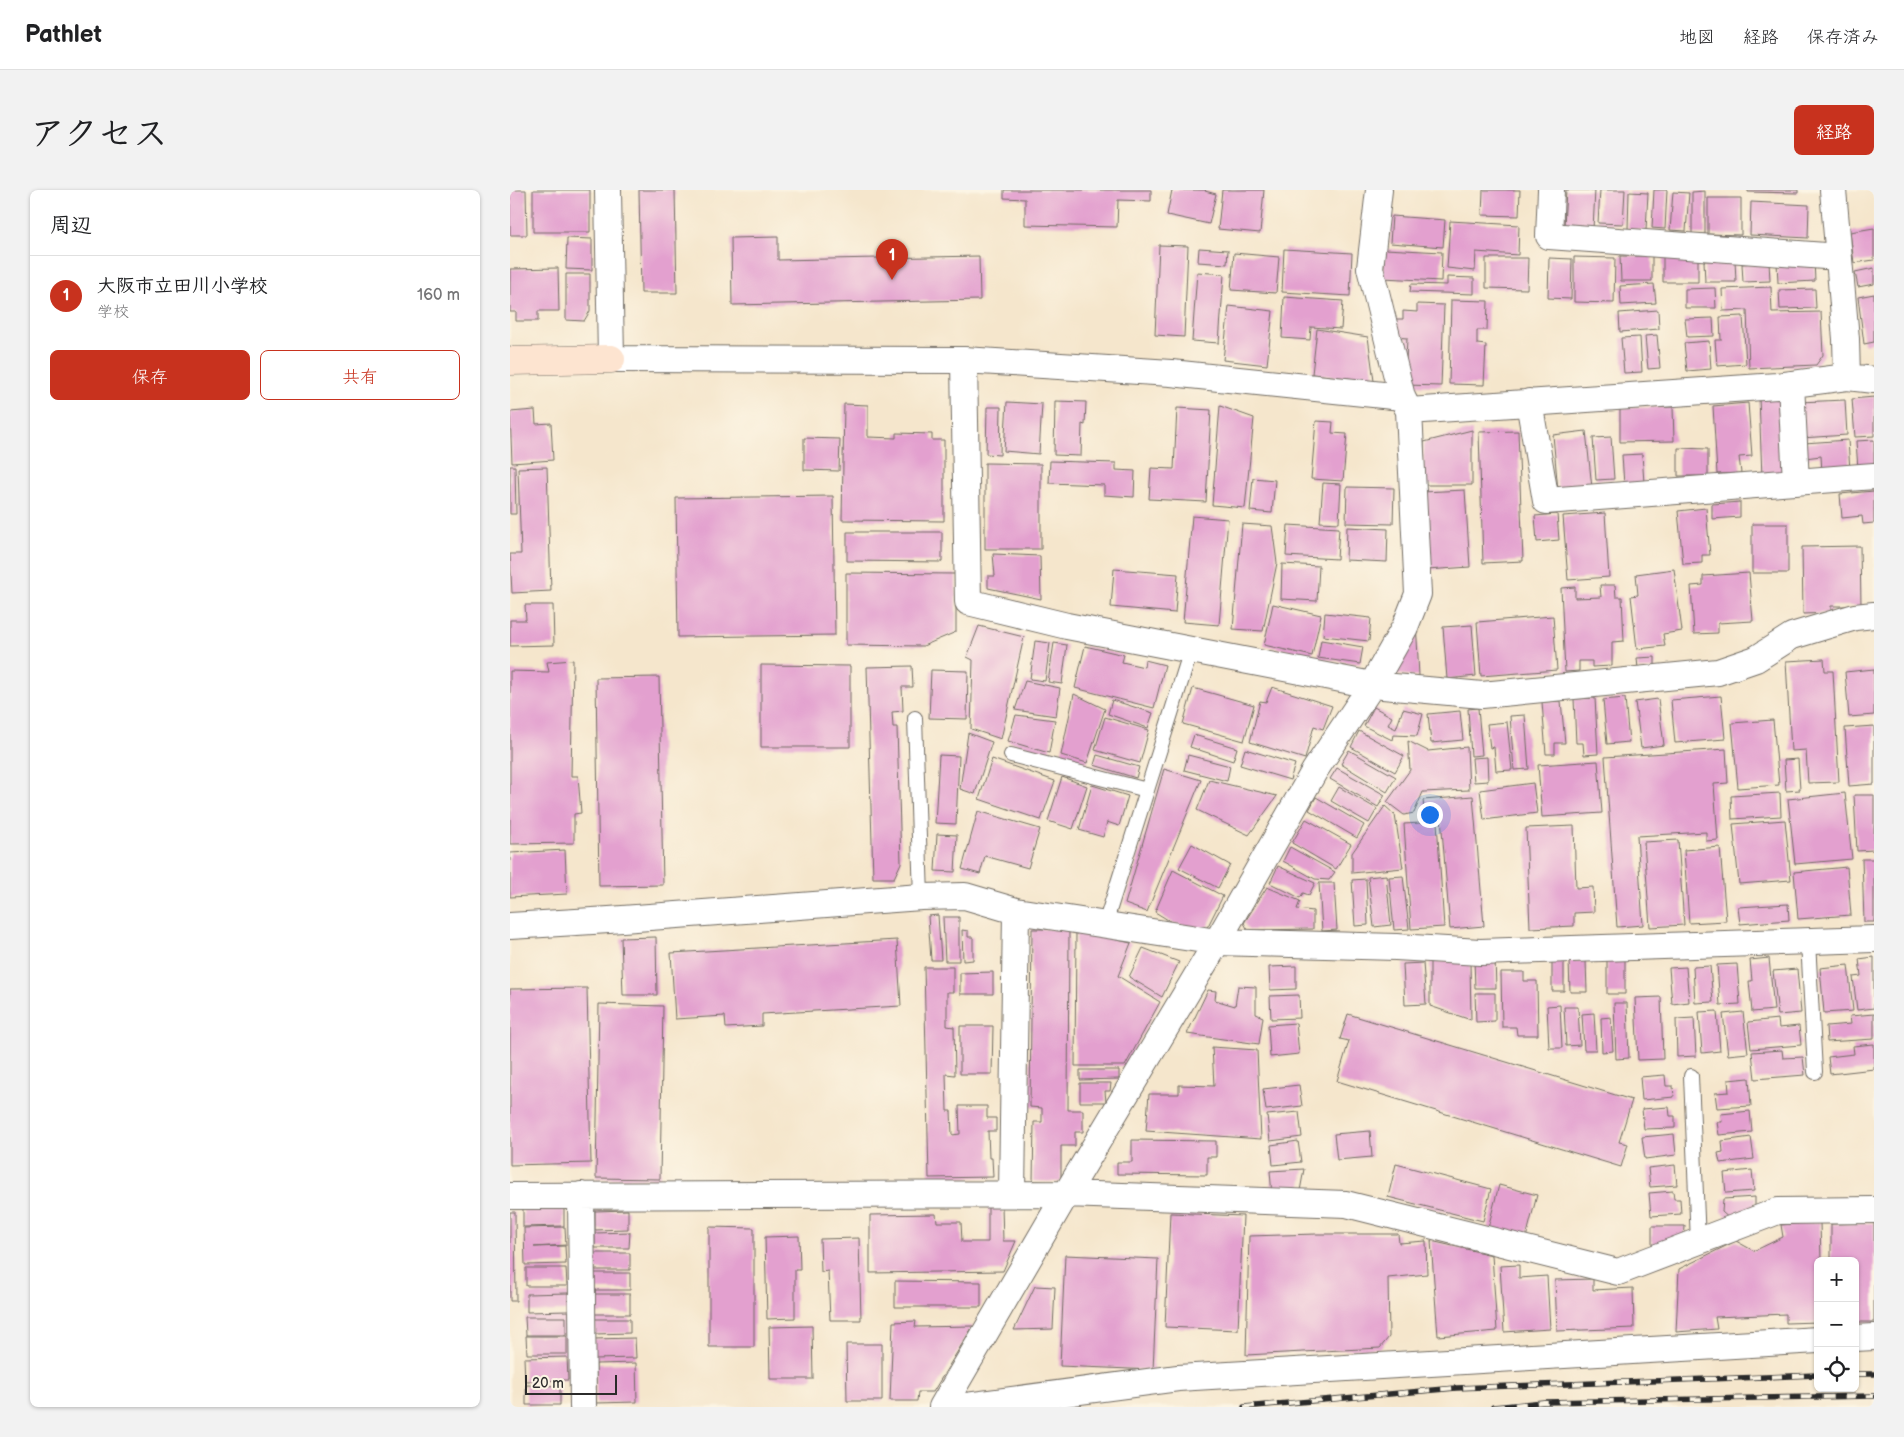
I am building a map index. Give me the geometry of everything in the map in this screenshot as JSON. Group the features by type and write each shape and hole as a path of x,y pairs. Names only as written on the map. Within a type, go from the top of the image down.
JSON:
{"street":[{"path":"608,190 610,358"},
{"path":"942,1407 1066,1194 1217,942 1315,770 1372,684 1405,627 1418,594 1406,404 1370,268 1380,190"},
{"path":"1551,190 1549,236 1839,256"},
{"path":"1833,190 1846,339 1847,376"},
{"path":"510,361 674,357 964,360 1171,373 1406,404 1529,402 1791,384 1847,376 1874,380"},
{"path":"964,360 968,602 1067,626 1372,684 1482,695 1718,672 1756,659 1792,636 1855,617 1874,615"},
{"path":"1791,384 1796,482"},
{"path":"1529,402 1546,501 1874,476"},
{"path":"510,926 922,897 964,896 1016,911 1217,942 1396,947 1480,952 1874,939"},
{"path":"1012,1194 1016,911"},
{"path":"510,1196 1066,1194 1346,1204 1618,1272 1778,1211 1874,1210"},
{"path":"581,1195 583,1407"},
{"path":"1859,1338 1874,1337"},
{"path":"959,1407 1178,1378 1814,1340"}],"lane":[{"path":"1105,924 1191,650"},
{"path":"915,718 922,897"},
{"path":"1011,755 1147,790"},
{"path":"1808,941 1815,1072"},
{"path":"1691,1076 1698,1242"}],"building":[{"path":"510,190 526,190 527,235 510,235"},
{"path":"533,190 590,190 590,232 533,232"},
{"path":"639,190 675,190 677,293 641,293"},
{"path":"1004,190 1151,190 1151,201 1118,200 1117,227 1025,225 1025,199 1004,198"},
{"path":"1172,190 1206,190 1216,194 1209,224 1167,215"},
{"path":"1222,190 1264,190 1260,233 1218,229"},
{"path":"1483,190 1520,190 1519,216 1482,215"},
{"path":"1566,190 1595,190 1593,229 1564,227"},
{"path":"1600,190 1625,190 1623,224 1598,223"},
{"path":"1654,190 1667,190 1665,229 1652,228"},
{"path":"1748,190 1798,190 1798,193 1748,192"},
{"path":"1705,191 1705,234 1692,234 1692,192"},
{"path":"1629,192 1648,193 1646,230 1628,229"},
{"path":"1673,192 1689,193 1686,231 1670,230"},
{"path":"1708,198 1741,198 1741,235 1708,234"},
{"path":"1751,202 1809,205 1808,238 1750,235"},
{"path":"1392,216 1445,220 1443,247 1390,243"},
{"path":"1450,221 1519,225 1518,255 1476,252 1475,271 1447,268"},
{"path":"1874,228 1874,260 1854,263 1850,232"},
{"path":"778,237 778,260 979,256 980,300 732,305 731,238"},
{"path":"567,238 592,239 592,270 566,269"},
{"path":"1159,245 1188,246 1184,337 1155,335"},
{"path":"1199,248 1228,250 1227,264 1198,262"},
{"path":"1284,249 1352,253 1350,296 1282,292"},
{"path":"1385,249 1442,252 1441,281 1383,278"},
{"path":"1234,253 1279,257 1276,293 1231,290"},
{"path":"1663,255 1698,255 1698,282 1663,282"},
{"path":"1620,256 1652,256 1652,281 1621,281"},
{"path":"1574,257 1615,258 1614,303 1574,302"},
{"path":"1486,258 1528,258 1527,289 1486,288"},
{"path":"1549,258 1572,259 1571,299 1548,298"},
{"path":"1735,260 1736,282 1705,282 1704,261"},
{"path":"1814,260 1815,281 1778,283 1777,262"},
{"path":"1769,262 1770,281 1743,282 1742,264"},
{"path":"558,268 559,311 538,311 538,321 516,321 516,312 510,312 510,269"},
{"path":"1874,268 1874,284 1858,287 1855,272"},
{"path":"1197,272 1224,274 1219,343 1192,341"},
{"path":"566,274 590,274 590,311 584,321 566,320"},
{"path":"1447,277 1474,278 1474,294 1410,292 1411,284 1447,285"},
{"path":"1654,284 1656,303 1621,305 1620,286"},
{"path":"1771,287 1772,313 1821,312 1823,355 1816,365 1749,368 1747,310 1723,311 1722,289"},
{"path":"1715,288 1716,308 1685,308 1685,289"},
{"path":"1815,289 1816,308 1780,309 1779,290"},
{"path":"1874,294 1874,342 1864,344 1858,297"},
{"path":"1284,297 1343,301 1341,329 1311,327 1310,340 1282,338"},
{"path":"1451,300 1488,301 1487,330 1477,330 1477,344 1486,345 1484,385 1449,384"},
{"path":"1417,304 1444,305 1441,386 1405,385 1407,338 1394,337 1394,319 1403,319 1403,311 1417,312"},
{"path":"1229,306 1273,311 1267,365 1223,360"},
{"path":"1658,310 1659,329 1620,332 1619,313"},
{"path":"1743,316 1746,364 1717,366 1715,340 1721,340 1720,317"},
{"path":"1713,318 1714,336 1687,337 1685,319"},
{"path":"1317,329 1368,337 1374,381 1312,374"},
{"path":"1657,335 1660,368 1648,369 1645,336"},
{"path":"1640,337 1642,372 1624,373 1621,338"},
{"path":"1709,341 1711,369 1687,371 1684,343"},
{"path":"1788,396 1791,477 1762,478 1759,397"},
{"path":"1874,397 1874,436 1855,437 1852,399"},
{"path":"1845,400 1847,435 1801,438 1799,402"},
{"path":"1055,401 1086,402 1085,425 1082,424 1081,456 1054,455"},
{"path":"1007,402 1042,404 1039,454 1004,451"},
{"path":"1748,403 1752,456 1739,457 1741,473 1717,474 1713,406"},
{"path":"844,404 868,405 868,437 896,438 896,433 932,434 932,440 944,440 944,521 842,520"},
{"path":"1220,406 1254,418 1245,508 1212,505"},
{"path":"987,407 1001,407 1000,455 986,454"},
{"path":"1673,407 1674,441 1620,442 1620,408"},
{"path":"1177,408 1211,410 1206,502 1149,499 1151,468 1174,469"},
{"path":"535,410 536,424 551,423 553,460 512,463 510,412"},
{"path":"1316,421 1333,422 1332,433 1347,434 1343,481 1311,479"},
{"path":"1472,430 1472,485 1423,485 1424,442"},
{"path":"1518,431 1523,561 1483,563 1479,432"},
{"path":"1586,431 1592,488 1558,491 1553,435"},
{"path":"1611,437 1614,479 1596,480 1593,438"},
{"path":"804,438 840,439 839,471 804,470"},
{"path":"1848,440 1850,471 1822,473 1821,456 1805,458 1804,443"},
{"path":"1874,440 1874,468 1858,469 1856,441"},
{"path":"1678,448 1708,449 1708,476 1678,476"},
{"path":"1642,454 1644,483 1624,485 1622,455"},
{"path":"1050,461 1116,463 1116,470 1135,471 1134,497 1104,495 1104,485 1049,483"},
{"path":"985,463 1041,464 1041,549 985,549"},
{"path":"510,466 515,466 516,514 510,514"},
{"path":"547,467 551,591 512,593 510,554 521,554 518,468"},
{"path":"1253,478 1275,480 1272,513 1250,511"},
{"path":"1323,483 1341,484 1339,523 1320,522"},
{"path":"1347,487 1394,488 1393,524 1346,523"},
{"path":"1465,490 1470,567 1427,570 1422,492"},
{"path":"1874,491 1874,523 1863,524 1862,516 1842,518 1840,494"},
{"path":"833,496 835,635 678,637 676,498"},
{"path":"1740,502 1740,517 1712,519 1712,504"},
{"path":"1706,508 1710,555 1702,555 1702,563 1683,564 1678,511"},
{"path":"1605,513 1609,577 1568,580 1563,516"},
{"path":"1557,514 1559,540 1537,542 1535,516"},
{"path":"1192,516 1228,519 1219,625 1183,622"},
{"path":"1242,524 1272,526 1277,563 1263,631 1233,629"},
{"path":"1752,524 1788,524 1788,573 1752,573"},
{"path":"1288,525 1339,528 1337,559 1286,556"},
{"path":"1347,527 1388,529 1387,562 1346,560"},
{"path":"847,532 942,532 942,562 847,561"},
{"path":"1860,546 1861,606 1831,606 1831,613 1803,614 1802,547"},
{"path":"993,554 1040,556 1041,599 988,588 988,576 995,576"},
{"path":"1282,564 1319,566 1317,601 1281,599"},
{"path":"1114,569 1178,574 1175,613 1111,607"},
{"path":"1674,569 1682,631 1663,634 1665,646 1637,649 1631,596 1638,595 1636,574"},
{"path":"846,573 956,574 956,632 923,646 846,645"},
{"path":"1749,573 1753,621 1718,623 1718,633 1694,634 1691,586 1703,585 1703,576"},
{"path":"1600,585 1615,585 1616,597 1622,597 1624,641 1612,642 1612,666 1592,667 1592,661 1579,661 1579,671 1565,672 1561,588 1575,587 1575,598 1601,597"},
{"path":"1273,604 1321,615 1312,656 1264,645"},
{"path":"525,605 553,605 554,645 510,646 510,620 526,620"},
{"path":"1325,613 1371,618 1369,641 1323,636"},
{"path":"1553,616 1557,670 1481,676 1477,622"},
{"path":"1416,621 1419,676 1391,674"},
{"path":"1472,625 1476,676 1447,679 1443,627"},
{"path":"979,626 1024,637 1001,739 971,729 973,660 967,657"},
{"path":"1321,640 1363,647 1360,664 1318,658"},
{"path":"1035,641 1050,643 1045,681 1030,679"},
{"path":"1054,643 1067,645 1062,684 1048,682"},
{"path":"1085,646 1124,655 1122,662 1144,667 1145,660 1165,665 1154,708 1075,688"},
{"path":"1655,657 1655,669 1638,669 1637,658"},
{"path":"1824,659 1825,671 1833,671 1839,782 1808,783 1806,750 1791,751 1786,661"},
{"path":"573,660 571,776 578,776 581,813 574,814 574,843 510,844 510,671 549,672 547,662"},
{"path":"761,665 850,666 850,747 761,747"},
{"path":"912,666 913,687 902,687 903,711 892,712 893,727 897,727 901,863 894,878 873,878 867,667"},
{"path":"1874,669 1874,715 1849,717 1845,672"},
{"path":"931,670 968,671 967,719 929,718"},
{"path":"659,677 663,885 599,886 596,678"},
{"path":"1025,681 1060,688 1056,716 1015,710"},
{"path":"1272,687 1332,706 1323,729 1314,726 1305,759 1250,742 1260,701 1266,702"},
{"path":"1193,688 1254,705 1244,741 1183,724"},
{"path":"1074,694 1105,709 1087,763 1061,755"},
{"path":"1721,696 1725,739 1675,743 1671,700"},
{"path":"1595,698 1598,754 1584,755 1583,743 1576,743 1574,699"},
{"path":"1625,698 1629,742 1607,744 1603,700"},
{"path":"1658,699 1664,745 1641,748 1635,702"},
{"path":"1112,700 1153,713 1148,728 1108,714"},
{"path":"1561,701 1565,743 1555,743 1555,754 1546,754 1542,702"},
{"path":"1374,707 1392,717 1388,725 1396,729 1403,709 1423,714 1417,736 1393,735 1392,740 1364,726"},
{"path":"1478,708 1482,755 1471,756 1468,709"},
{"path":"1460,711 1463,740 1431,743 1428,714"},
{"path":"1016,715 1055,720 1049,753 1008,741"},
{"path":"1525,715 1529,769 1514,770 1510,716"},
{"path":"1105,717 1149,730 1140,763 1095,750"},
{"path":"1773,720 1779,785 1738,788 1732,723"},
{"path":"1507,722 1512,770 1496,771 1494,747 1490,748 1487,724"},
{"path":"1874,726 1874,784 1849,786 1845,728"},
{"path":"1359,731 1404,756 1395,772 1351,747"},
{"path":"968,733 992,742 975,794 960,789"},
{"path":"1194,735 1237,748 1233,761 1190,747"},
{"path":"1408,741 1428,751 1467,747 1469,790 1423,792 1414,813 1404,815 1387,802 1410,770"},
{"path":"1245,749 1295,764 1290,780 1240,765"},
{"path":"1726,749 1728,783 1714,784 1718,840 1706,841 1706,832 1637,836 1643,925 1617,927 1605,757"},
{"path":"1349,750 1396,777 1387,792 1341,764"},
{"path":"939,755 959,756 956,824 935,823"},
{"path":"1097,755 1139,767 1136,778 1094,765"},
{"path":"1188,755 1230,766 1227,781 1184,770"},
{"path":"1487,757 1488,781 1474,782 1472,758"},
{"path":"992,759 1055,781 1041,820 979,799"},
{"path":"1798,759 1800,790 1786,791 1784,760"},
{"path":"1598,761 1602,813 1542,817 1538,765"},
{"path":"1337,768 1385,795 1378,807 1330,779"},
{"path":"1164,769 1201,780 1147,912 1125,904"},
{"path":"1062,777 1087,786 1073,829 1048,821"},
{"path":"1209,780 1277,796 1249,835 1197,810"},
{"path":"1533,783 1537,813 1484,820 1480,790"},
{"path":"1092,785 1128,796 1119,826 1107,822 1103,837 1079,830"},
{"path":"1339,787 1377,809 1369,823 1331,801"},
{"path":"1780,793 1781,816 1732,819 1731,796"},
{"path":"1845,793 1852,859 1795,864 1788,799"},
{"path":"1854,795 1874,795 1874,850 1857,851"},
{"path":"1473,796 1484,926 1450,929 1441,817 1425,819 1423,800"},
{"path":"1316,797 1364,825 1357,838 1309,810"},
{"path":"1385,806 1395,815 1403,868 1352,873 1352,853"},
{"path":"978,811 1040,829 1028,868 985,856 980,874 962,869"},
{"path":"1306,819 1351,844 1336,869 1292,843"},
{"path":"1785,820 1791,880 1739,884 1733,824"},
{"path":"1437,822 1444,927 1411,929 1404,824"},
{"path":"1574,826 1576,888 1593,887 1594,912 1574,913 1574,926 1530,928 1526,828"},
{"path":"937,834 957,835 955,872 935,871"},
{"path":"1678,840 1684,925 1650,927 1644,842"},
{"path":"1192,844 1230,865 1218,888 1179,868"},
{"path":"1290,847 1335,872 1329,880 1315,879 1283,861"},
{"path":"1720,847 1726,921 1689,923 1684,850"},
{"path":"565,850 567,894 510,897 510,853"},
{"path":"1862,859 1874,859 1874,922 1864,922"},
{"path":"1278,866 1315,883 1309,895 1303,893 1300,898 1270,883"},
{"path":"1847,867 1851,915 1798,919 1794,872"},
{"path":"1173,870 1223,896 1208,926 1203,930 1173,923 1155,912"},
{"path":"1386,875 1391,925 1374,927 1368,877"},
{"path":"1403,876 1409,929 1394,930 1389,877"},
{"path":"1366,879 1368,925 1355,926 1352,880"},
{"path":"1319,883 1334,883 1337,930 1322,931"},
{"path":"1267,887 1300,901 1297,909 1313,911 1313,929 1248,930 1244,923"},
{"path":"1788,904 1789,920 1740,924 1738,907"},
{"path":"938,915 941,960 931,960 928,916"},
{"path":"943,917 959,917 959,961 945,961"},
{"path":"1032,929 1069,929 1068,1110 1083,1110 1083,1132 1075,1132 1075,1146 1061,1146 1061,1182 1033,1181 1034,1122 1042,1122 1042,1108 1030,1107"},
{"path":"962,930 968,931 968,937 973,937 973,960 963,961"},
{"path":"1076,931 1131,943 1118,976 1160,1002 1125,1066 1075,1066"},
{"path":"656,937 657,995 623,995 621,938"},
{"path":"897,940 901,1006 762,1014 762,1026 726,1028 725,1016 675,1019 671,953"},
{"path":"1143,948 1179,962 1162,997 1129,977"},
{"path":"1874,957 1874,1008 1857,1010 1853,977 1861,976 1859,959"},
{"path":"1495,958 1496,988 1475,988 1474,959"},
{"path":"1769,958 1774,1010 1752,1012 1749,981 1752,981 1750,960"},
{"path":"1552,959 1564,959 1564,991 1552,991"},
{"path":"1607,960 1625,960 1625,994 1607,994"},
{"path":"1470,961 1471,1020 1430,1006 1430,962"},
{"path":"1569,961 1586,961 1587,992 1570,992"},
{"path":"1423,963 1426,1004 1405,1005 1403,964"},
{"path":"1737,964 1740,1004 1720,1005 1717,965"},
{"path":"1848,965 1853,1011 1824,1013 1820,968"},
{"path":"1296,966 1296,989 1270,990 1269,967"},
{"path":"1710,966 1713,1002 1695,1003 1693,967"},
{"path":"924,967 953,967 953,992 947,992 947,1026 954,1027 955,1075 946,1074 947,1111 951,1111 952,1135 960,1134 959,1106 987,1106 987,1118 996,1118 996,1131 988,1131 989,1158 992,1158 993,1177 929,1178"},
{"path":"1686,967 1689,1002 1672,1004 1669,968"},
{"path":"1797,969 1801,1013 1778,1015 1773,971"},
{"path":"993,972 993,994 960,994 960,973"},
{"path":"1501,972 1524,972 1524,981 1537,981 1538,1035 1517,1035 1516,1027 1502,1027"},
{"path":"1238,986 1256,987 1256,1014 1263,1017 1259,1044 1187,1034 1208,990 1216,991 1215,1000 1235,1006"},
{"path":"587,988 591,1163 510,1165 510,989"},
{"path":"1475,993 1495,993 1495,1021 1476,1022"},
{"path":"1299,995 1300,1018 1271,1019 1270,996"},
{"path":"1661,997 1663,1059 1638,1060 1635,998"},
{"path":"1614,1003 1627,1003 1629,1058 1616,1059"},
{"path":"599,1004 663,1006 660,1179 596,1178"},
{"path":"1560,1005 1562,1048 1549,1048 1547,1006"},
{"path":"1564,1007 1578,1007 1580,1045 1566,1046"},
{"path":"1717,1011 1720,1051 1702,1053 1699,1012"},
{"path":"1743,1012 1748,1053 1728,1055 1723,1014"},
{"path":"1594,1013 1596,1050 1584,1050 1582,1014"},
{"path":"1348,1014 1632,1100 1619,1142 1628,1144 1621,1167 1337,1081 1349,1041 1340,1039"},
{"path":"1874,1014 1874,1039 1827,1042 1826,1026 1851,1024 1850,1016"},
{"path":"1611,1017 1613,1051 1602,1052 1601,1018"},
{"path":"1694,1018 1696,1056 1677,1057 1676,1019"},
{"path":"1778,1019 1779,1028 1799,1026 1801,1045 1751,1049 1748,1022"},
{"path":"1296,1023 1299,1054 1270,1057 1268,1025"},
{"path":"960,1026 993,1026 992,1074 960,1074"},
{"path":"1874,1044 1874,1069 1830,1074 1828,1057 1854,1054 1853,1046"},
{"path":"1212,1047 1257,1050 1261,1139 1146,1131 1149,1094 1179,1094 1179,1085 1214,1086"},
{"path":"1782,1050 1783,1058 1803,1057 1805,1075 1755,1079 1752,1052"},
{"path":"1080,1070 1119,1070 1119,1079 1080,1080"},
{"path":"1665,1075 1666,1086 1673,1086 1674,1097 1642,1100 1640,1077"},
{"path":"1749,1078 1751,1106 1717,1108 1715,1093 1729,1092 1728,1080"},
{"path":"1080,1083 1111,1083 1110,1091 1105,1091 1106,1102 1080,1102"},
{"path":"1299,1085 1302,1106 1266,1110 1263,1089"},
{"path":"1669,1107 1670,1116 1675,1116 1675,1128 1644,1129 1642,1109"},
{"path":"1750,1111 1752,1132 1719,1135 1717,1122 1722,1122 1721,1114"},
{"path":"1299,1112 1302,1137 1270,1141 1267,1115"},
{"path":"1370,1131 1372,1157 1337,1160 1334,1134"},
{"path":"1674,1134 1676,1155 1645,1159 1642,1137"},
{"path":"1751,1137 1754,1159 1720,1163 1718,1153 1723,1152 1722,1141"},
{"path":"1132,1140 1216,1141 1216,1157 1207,1157 1207,1175 1117,1174 1117,1162 1132,1162"},
{"path":"1298,1141 1301,1162 1273,1165 1271,1145"},
{"path":"1396,1164 1491,1189 1483,1221 1388,1197"},
{"path":"1675,1165 1677,1185 1650,1187 1648,1168"},
{"path":"1304,1169 1300,1191 1272,1195 1270,1171"},
{"path":"1752,1170 1754,1191 1726,1193 1724,1173"},
{"path":"1499,1185 1537,1195 1526,1238 1488,1228"},
{"path":"1673,1191 1674,1199 1680,1199 1681,1214 1651,1216 1649,1193"},
{"path":"1755,1197 1755,1207 1731,1220 1722,1212 1723,1199"},
{"path":"988,1206 1002,1206 1003,1241 1016,1241 1003,1271 870,1273 870,1215 936,1214 937,1222 961,1222 962,1242 988,1242"},
{"path":"564,1208 564,1226 523,1227 523,1209"},
{"path":"628,1210 628,1229 595,1230 595,1211"},
{"path":"510,1212 515,1212 516,1301 510,1301"},
{"path":"1170,1213 1243,1216 1238,1330 1165,1327"},
{"path":"1820,1222 1821,1257 1814,1257 1814,1322 1786,1323 1786,1314 1715,1317 1717,1329 1676,1332 1679,1269 1736,1241 1754,1251 1783,1237 1781,1225"},
{"path":"1874,1223 1874,1322 1859,1322 1859,1257 1831,1257 1831,1224"},
{"path":"1652,1226 1685,1226 1684,1240 1652,1247"},
{"path":"565,1227 566,1245 534,1247 565,1246 566,1264 525,1265 524,1228"},
{"path":"709,1227 754,1228 754,1347 709,1347"},
{"path":"630,1232 629,1248 595,1248 595,1233"},
{"path":"1398,1234 1399,1243 1426,1241 1427,1274 1388,1278 1389,1337 1380,1348 1246,1355 1249,1236"},
{"path":"799,1236 800,1270 795,1270 795,1318 767,1319 765,1237"},
{"path":"859,1238 861,1320 830,1320 828,1271 821,1272 820,1239"},
{"path":"1431,1241 1492,1255 1497,1331 1438,1336"},
{"path":"594,1253 630,1253 630,1270 595,1270"},
{"path":"1065,1255 1158,1259 1153,1370 1060,1366"},
{"path":"1519,1265 1519,1278 1547,1276 1550,1329 1504,1332 1500,1266"},
{"path":"526,1268 566,1268 567,1286 526,1286"},
{"path":"594,1273 630,1273 630,1290 595,1290"},
{"path":"1593,1279 1593,1290 1633,1288 1634,1328 1557,1331 1555,1280"},
{"path":"895,1281 981,1282 981,1307 895,1307"},
{"path":"1035,1286 1055,1287 1053,1329 1014,1330"},
{"path":"568,1293 568,1311 527,1312 527,1294"},
{"path":"594,1294 630,1294 630,1314 595,1314"},
{"path":"525,1317 566,1317 566,1335 526,1335"},
{"path":"595,1319 630,1319 630,1333 595,1334"},
{"path":"916,1321 915,1327 973,1326 933,1392 918,1392 917,1401 890,1401 893,1322"},
{"path":"812,1326 813,1379 770,1379 769,1327"},
{"path":"526,1336 567,1336 567,1354 527,1354"},
{"path":"635,1338 636,1358 594,1359 593,1339"},
{"path":"846,1344 882,1344 882,1401 847,1401"},
{"path":"567,1357 568,1380 525,1381 524,1358"},
{"path":"636,1363 637,1402 596,1403 596,1364"},
{"path":"526,1385 560,1386 560,1405 526,1405"}],"railway":[{"path":"1859,1374 1874,1374"},
{"path":"1244,1407 1456,1388 1814,1375"},
{"path":"1493,1407 1544,1402 1874,1396"}],"place":[{"name":"大阪市立田川小学校","path":"892,280"}]}
